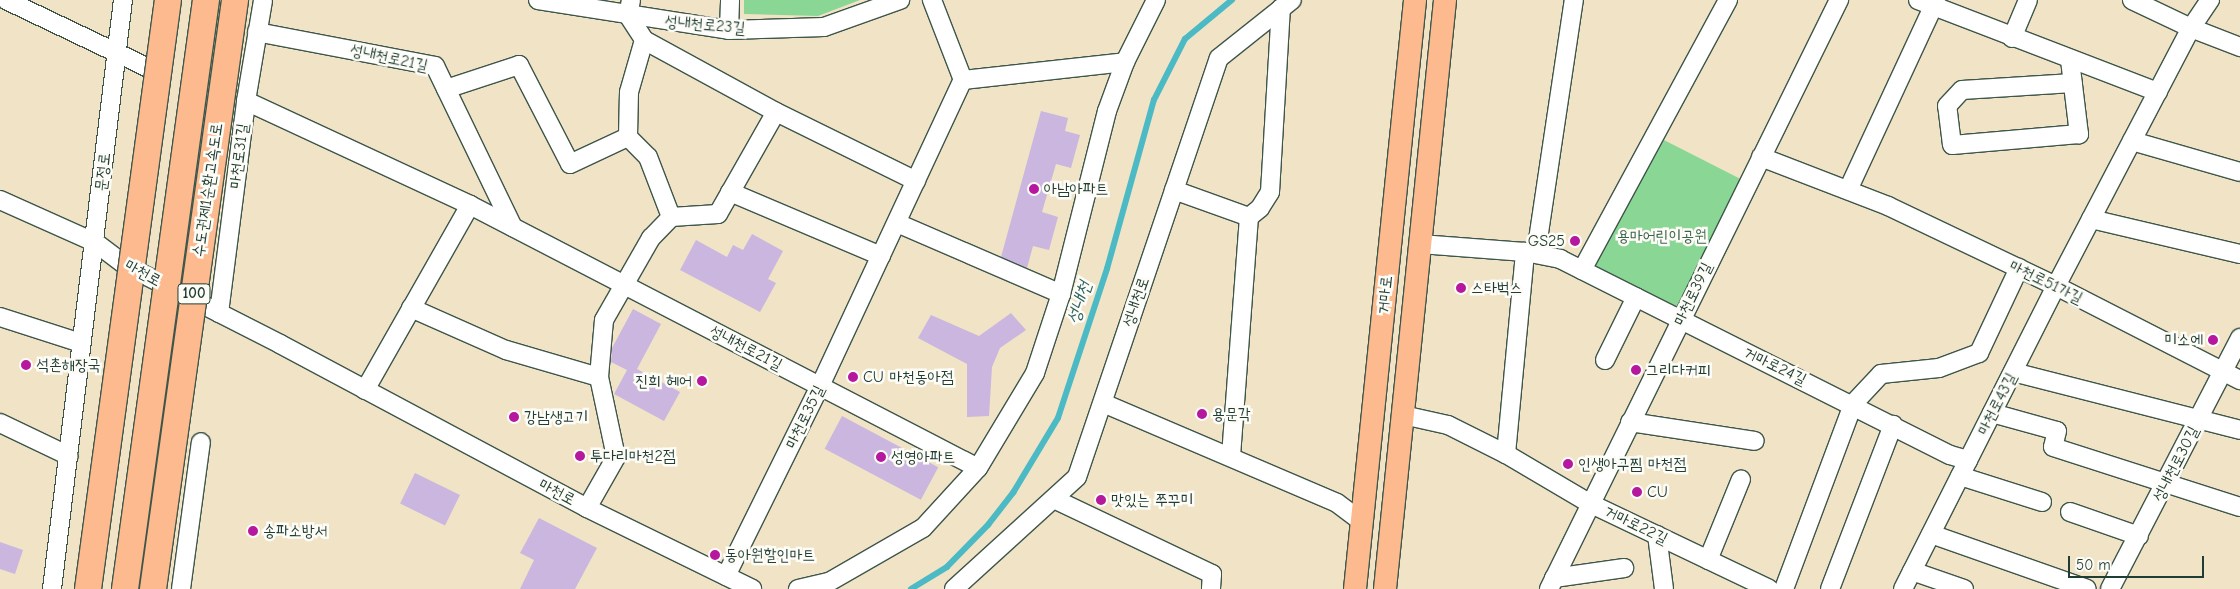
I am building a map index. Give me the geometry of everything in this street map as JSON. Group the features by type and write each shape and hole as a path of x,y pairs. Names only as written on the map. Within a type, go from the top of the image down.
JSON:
{"highway":[{"path":"88,589 168,0"},
{"name":"수도권제1순환고속도로","path":"125,589 206,0"},
{"name":"수도권제1순환고속도로","path":"153,589 235,0"}],"main road":[{"name":"거마로","path":"1355,589 1415,0"},
{"name":"거마로","path":"1385,589 1445,0"}],"street":[{"path":"6,0 116,55 153,70"},
{"name":"문정로","path":"52,589 81,343 96,243 123,0"},
{"name":"마천로31길","path":"219,313 246,101 263,0"},
{"name":"성내천로23길","path":"538,0 630,8 730,30 824,27 900,0"},
{"path":"730,0 730,30"},
{"path":"932,0 963,80 1125,62"},
{"path":"798,589 830,582 922,528 978,468 1035,373 1061,294 1105,120 1125,62 1156,0"},
{"path":"1506,454 1531,252 1574,0"},
{"path":"1582,270 1728,0"},
{"name":"마천로39길","path":"1552,584 1589,503 1839,0"},
{"path":"2012,38 2028,0"},
{"path":"2132,0 2190,28 2240,47"},
{"name":"마천로43길","path":"1903,589 2056,286 2190,28 2210,0"},
{"path":"1848,190 1929,2 2012,38 2158,92"},
{"path":"1231,456 1249,217 1260,208 1270,192 1287,4"},
{"name":"성내천로","path":"954,589 1077,477 1219,58 1287,4"},
{"path":"630,8 644,40 776,112 916,181"},
{"name":"성내천로21길","path":"258,32 435,66 513,227"},
{"path":"644,40 628,92 628,136 648,157 671,218"},
{"path":"2070,60 2073,84 2079,134 1952,145 1947,106 1962,90 2073,84"},
{"path":"446,89 519,65 570,164 628,136"},
{"name":"마천로35길","path":"726,576 820,386 963,80"},
{"name":"성내천로21길","path":"246,101 470,204 978,468"},
{"path":"588,508 616,457 599,377 604,320 622,284 651,238 671,218 718,214 776,112"},
{"path":"2132,141 2240,172"},
{"name":"마천로51가길","path":"1761,157 1848,190 2019,268 2240,380"},
{"path":"1174,190 1249,217"},
{"path":"730,192 881,256"},
{"name":"마천로","path":"0,200 96,243 127,266 588,508 752,589"},
{"path":"365,390 470,204"},
{"path":"2091,219 2240,254"},
{"path":"897,223 1061,294"},
{"name":"거마로24길","path":"1420,244 1531,252 1560,259 1853,404 1950,455 1968,460"},
{"path":"1784,589 1853,404 1881,374 1940,368 1979,353 2019,268"},
{"path":"1605,360 1636,297"},
{"path":"412,308 506,350 599,377"},
{"path":"0,317 81,343"},
{"name":"성내천로30길","path":"2110,589 2240,338"},
{"path":"2013,372 2240,430"},
{"path":"1103,403 1231,456 1337,503 1361,521"},
{"path":"1992,413 2057,431 2053,446 2167,481 2240,507"},
{"name":"거마로22길","path":"1403,416 1448,426 1506,454 1589,503 1769,589"},
{"path":"1630,422 1755,441"},
{"path":"0,423 68,456"},
{"path":"1830,589 1893,425"},
{"path":"181,589 201,442"},
{"path":"1960,476 2042,502"},
{"path":"1708,560 1742,479"},
{"path":"1054,499 1212,574 1211,589"},
{"path":"2070,512 2139,536"},
{"path":"1931,534 2087,589"},
{"path":"1658,535 1664,589"},
{"path":"1552,584 1624,568"},
{"path":"1912,571 1964,589"}],"green space":[{"path":"744,0 860,0 818,16 744,14"},
{"name":"용마어린이공원","path":"1660,138 1746,182 1679,312 1594,268"}],"building":[{"name":"아남아파트","path":"1041,111 1068,118 1065,131 1080,135 1071,168 1056,164 1042,212 1058,217 1049,250 1033,246 1027,268 1001,257"},
{"path":"752,234 783,251 768,279 776,283 760,312 680,270 696,240 727,257 733,245 743,250"},
{"path":"633,309 661,324 637,369 680,392 664,421 614,394 627,370 611,362 612,348"},
{"path":"1011,313 1026,330 1000,348 992,367 989,416 967,417 967,364 918,338 931,315 979,336"},
{"name":"성영아파트","path":"842,416 938,467 921,500 825,449"},
{"path":"415,473 460,495 445,525 400,504"},
{"path":"539,518 597,548 575,589 520,589 534,560 520,553"},
{"path":"0,542 23,550 15,574 0,569"}],"waterway":[{"name":"성내천","path":"911,589 947,567 988,525 1013,493 1058,418 1107,269 1154,100 1185,39 1232,0"}],"place":[{"name":"아남아파트","path":"1034,189"},
{"name":"GS25","path":"1575,241"},
{"name":"스타벅스","path":"1461,288"},
{"name":"미소에","path":"2213,340"},
{"name":"석촌해장국","path":"26,365"},
{"name":"그리다커피","path":"1636,370"},
{"name":"CU 마천동아점","path":"853,377"},
{"name":"진희 헤어","path":"702,381"},
{"name":"용문각","path":"1202,414"},
{"name":"강남생고기","path":"514,417"},
{"name":"투다리마천2점","path":"580,456"},
{"name":"성영아파트","path":"881,457"},
{"name":"인생아구찜 마천점","path":"1568,464"},
{"name":"CU","path":"1637,492"},
{"name":"맛있는 쭈꾸미","path":"1101,500"},
{"name":"송파소방서","path":"253,531"},
{"name":"동아원할인마트","path":"715,555"}]}
